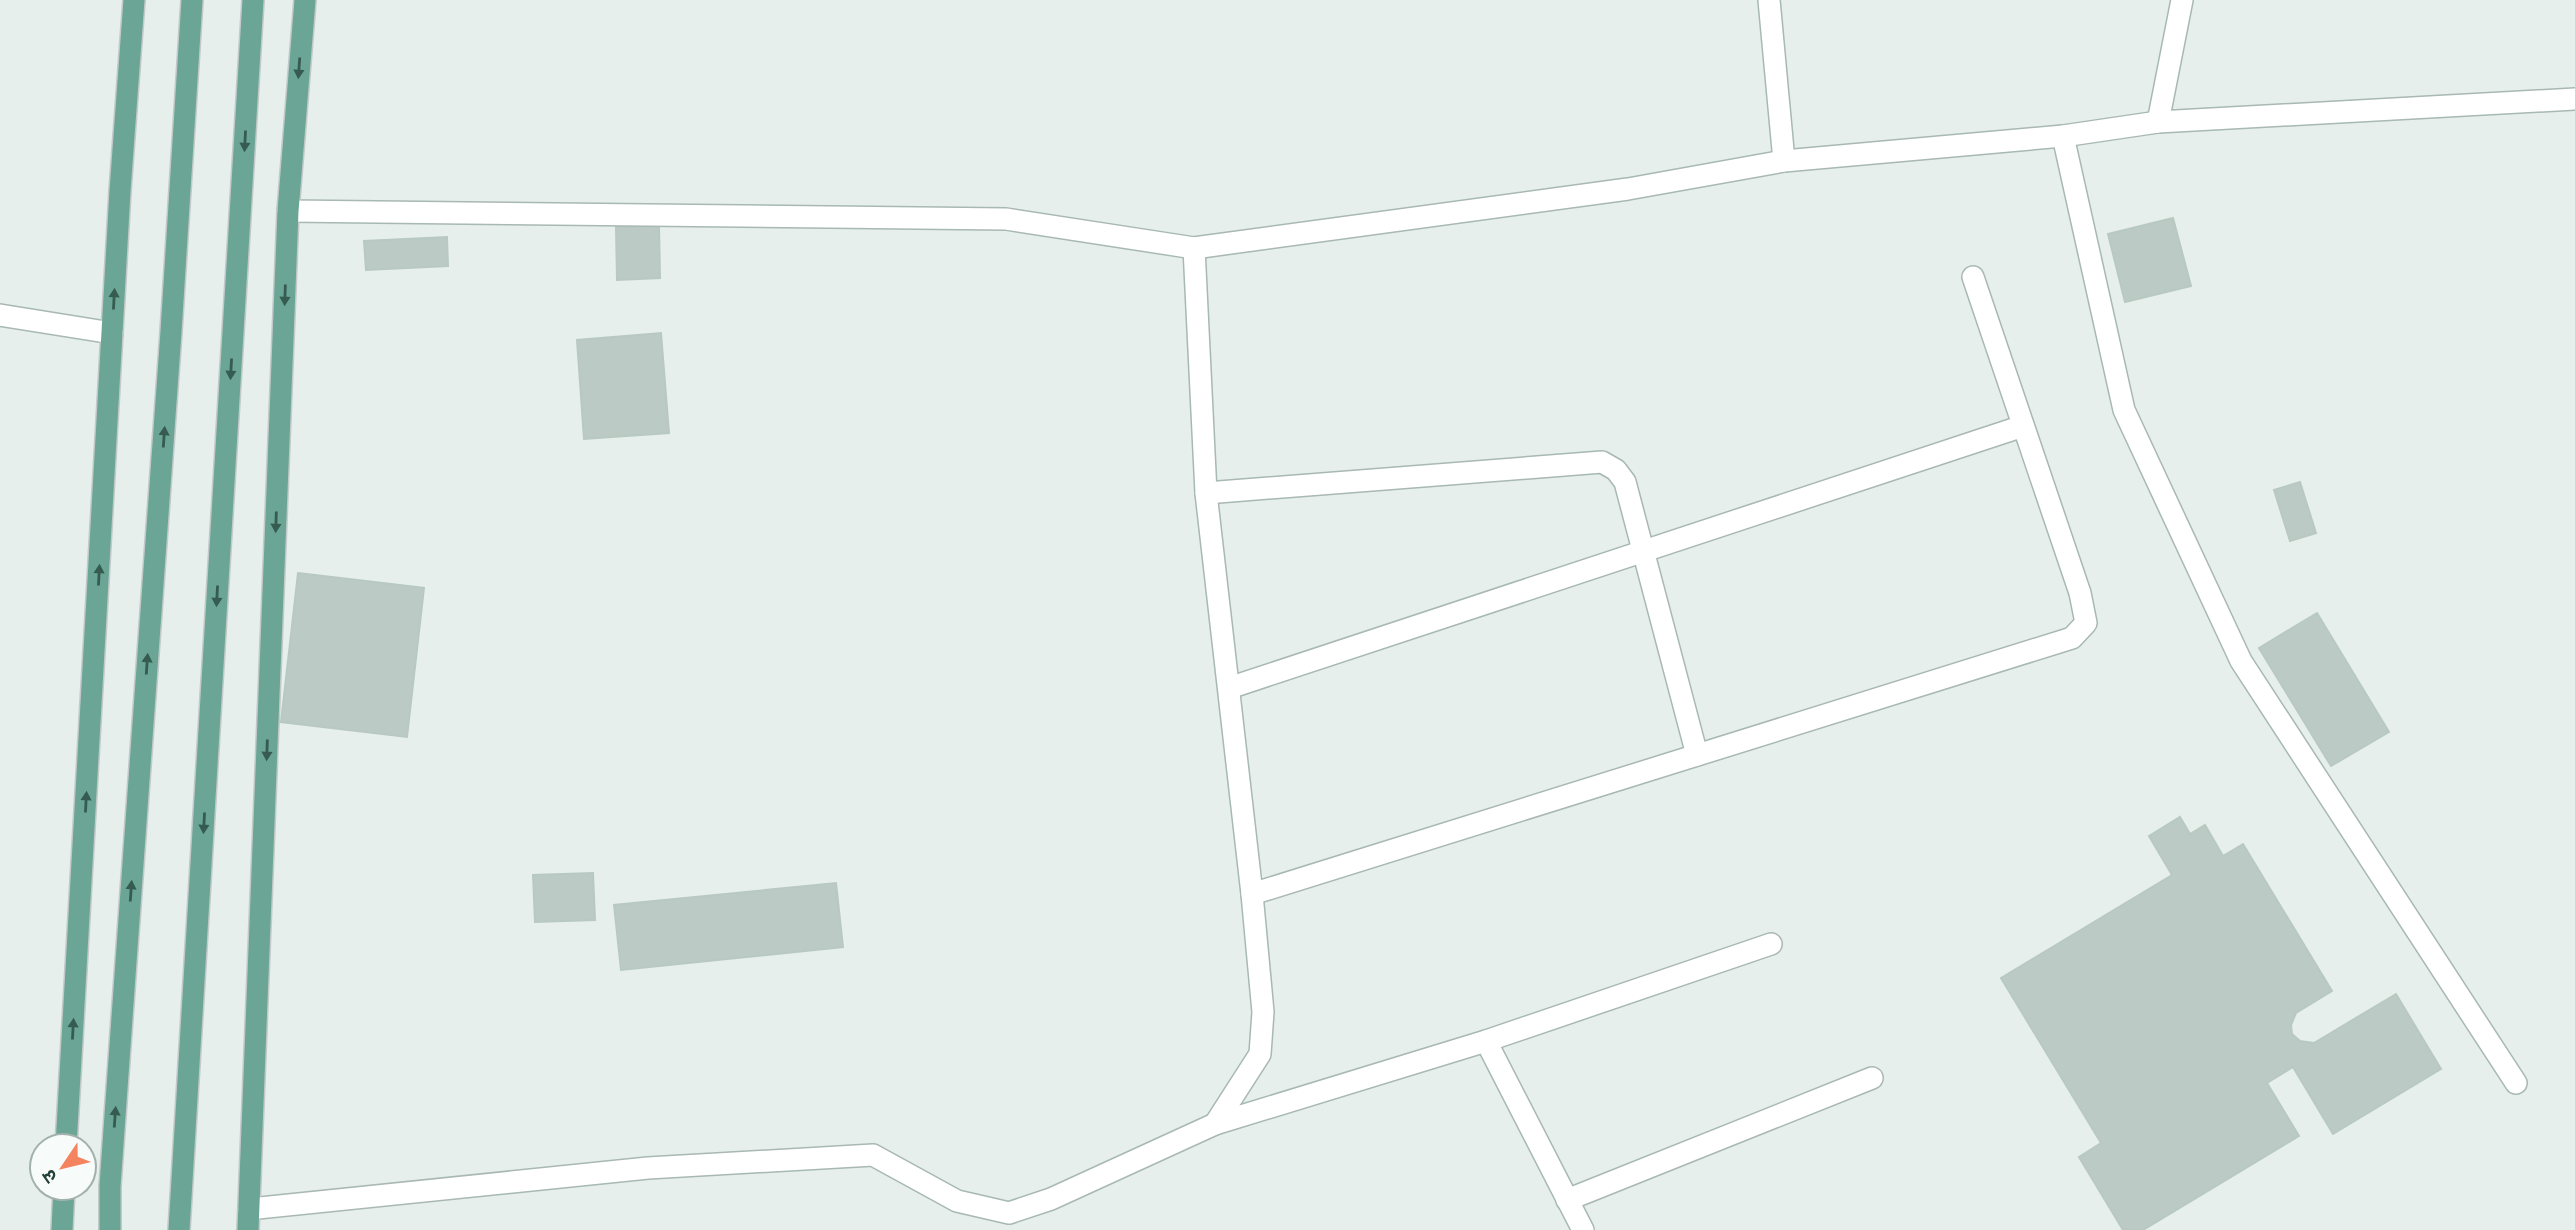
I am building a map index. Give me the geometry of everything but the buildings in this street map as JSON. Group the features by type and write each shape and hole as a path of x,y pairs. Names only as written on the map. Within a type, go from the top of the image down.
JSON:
{"main road":[{"path":"67,1132 112,333 134,0"},
{"path":"110,1230 110,1185 192,0"},
{"path":"180,1226 253,0"},
{"path":"248,1220 288,211 304,0"},
{"path":"62,1230 63,1202"}],"street":[{"path":"1769,0 1784,160"},
{"path":"2158,122 2182,0"},
{"path":"288,211 1006,219 1194,248 1628,189 1784,160 2063,136 2158,122 2575,99"},
{"path":"2063,136 2124,410 2241,661 2516,1083"},
{"path":"1194,248 1206,493 1263,1012 1260,1054 1215,1124"},
{"path":"1252,894 2072,638 2085,623 2080,593 1973,277"},
{"path":"0,315 112,333"},
{"path":"1229,688 2023,426"},
{"path":"1206,493 1602,462 1616,470 1625,482 1697,755"},
{"path":"248,1220 649,1168 873,1155 957,1201 1009,1213 1051,1199 1215,1124 1486,1041 1771,944"},
{"path":"1486,1041 1583,1230"},
{"path":"1567,1200 1872,1078"}]}
